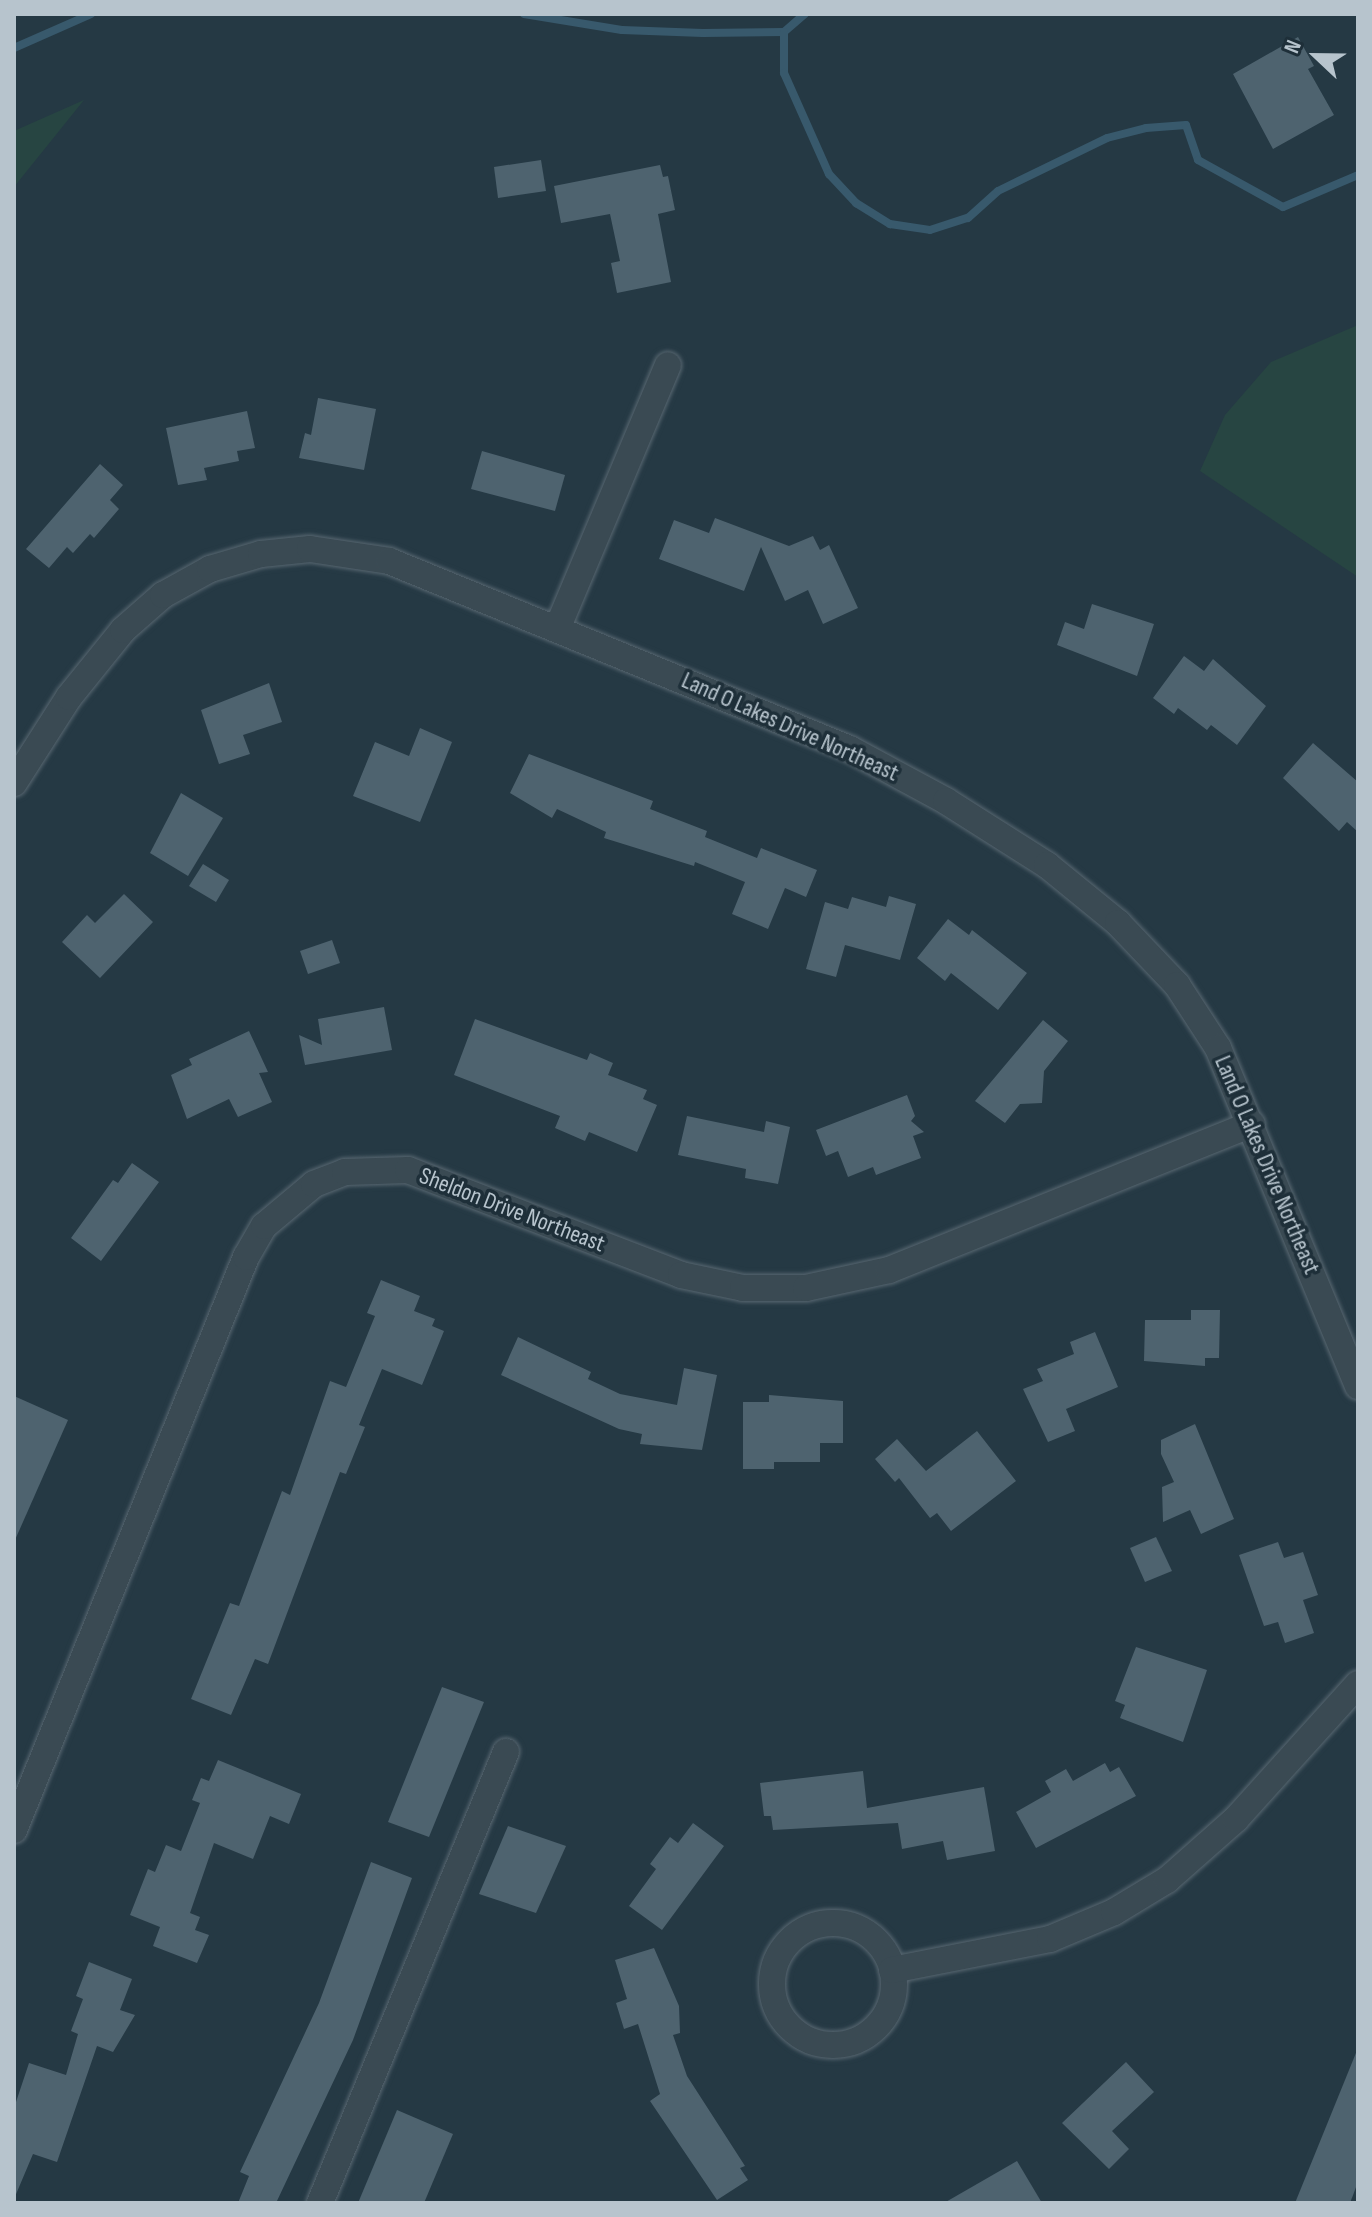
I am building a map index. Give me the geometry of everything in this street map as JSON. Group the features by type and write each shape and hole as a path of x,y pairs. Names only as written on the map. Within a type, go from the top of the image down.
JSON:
{"street":[{"path":"557,629 668,365"},
{"name":"Land O Lakes Drive Northeast","path":"14,783 69,697 123,630 163,595 210,569 261,554 310,549 389,561 850,749 946,801 1047,865 1118,923 1177,985 1218,1048 1358,1386"},
{"name":"Sheldon Drive Northeast","path":"14,1830 246,1257 264,1226 314,1184 345,1172 408,1170 681,1275 743,1288 806,1288 889,1270 1252,1124"},
{"path":"892,1970 1050,1939 1140,1896 1214,1841 1358,1684"},
{"path":"320,2203 506,1752"},
{"path":"834,1923 865,1932 887,1955 892,1970 893,1994 885,2016 862,2038 847,2044 815,2043 801,2036 788,2026 773,1998 772,1982 780,1952 797,1935 819,1924 834,1923"}],"green space":[{"path":"84,100 14,187 14,131"},
{"path":"1358,325 1358,577 1200,471 1225,415 1271,362"}],"building":[{"path":"1298,37 1314,66 1308,69 1334,115 1273,149 1233,74"},
{"path":"541,160 546,191 498,198 494,167"},
{"path":"660,165 663,177 668,176 675,210 658,214 671,282 617,293 611,263 620,261 610,214 561,223 554,186"},
{"path":"318,398 376,409 364,470 299,458 305,433 311,435"},
{"path":"247,411 255,448 237,451 239,461 204,468 207,480 178,485 166,428"},
{"path":"482,451 565,475 555,511 471,489"},
{"path":"100,464 123,485 110,500 119,509 94,538 90,534 73,553 67,547 49,568 26,549"},
{"path":"715,518 789,546 813,536 820,550 829,545 858,608 823,624 808,590 785,601 761,547 744,591 659,559 674,520 709,533"},
{"path":"1092,604 1154,624 1137,676 1057,645 1065,622 1084,629"},
{"path":"1184,656 1204,671 1213,659 1266,706 1237,745 1211,725 1207,730 1178,708 1174,714 1153,698"},
{"path":"269,683 282,722 243,735 250,754 219,764 201,710"},
{"path":"420,728 452,742 420,822 353,796 375,742 409,756"},
{"path":"1313,743 1358,782 1358,832 1347,822 1339,831 1283,778"},
{"path":"529,754 653,801 650,809 707,831 705,837 757,858 761,848 817,870 806,897 785,888 768,929 732,914 745,882 695,862 694,866 604,838 606,832 557,809 552,818 510,793"},
{"path":"181,793 223,818 188,876 150,853"},
{"path":"203,864 229,880 216,902 189,886"},
{"path":"124,894 153,922 100,978 62,942 87,915 95,923"},
{"path":"889,896 916,904 900,960 845,945 836,977 806,969 825,902 848,909 852,897 886,907"},
{"path":"948,919 969,935 972,930 1027,973 998,1010 951,973 945,981 917,958"},
{"path":"332,940 340,963 308,974 300,951"},
{"path":"384,1007 392,1050 305,1065 299,1035 322,1045 318,1019"},
{"path":"475,1019 587,1060 590,1053 613,1063 608,1075 647,1090 643,1099 657,1105 637,1152 589,1132 585,1141 555,1128 560,1116 454,1075"},
{"path":"1043,1020 1068,1041 1044,1071 1042,1103 1020,1104 1005,1123 975,1101"},
{"path":"249,1031 268,1072 259,1073 272,1102 238,1117 229,1099 187,1119 171,1075 192,1065 189,1059"},
{"path":"907,1095 915,1116 911,1121 924,1132 913,1136 921,1158 876,1175 873,1167 848,1177 838,1151 826,1156 816,1130"},
{"path":"687,1116 764,1132 766,1121 790,1127 778,1184 745,1178 746,1169 678,1155"},
{"path":"132,1163 159,1182 101,1261 71,1238 113,1180 118,1183"},
{"path":"381,1280 420,1296 414,1311 435,1319 432,1326 444,1331 422,1385 382,1369 359,1425 365,1427 346,1474 340,1472 268,1664 255,1659 231,1715 191,1699 230,1603 239,1606 282,1491 290,1495 330,1381 346,1387 375,1316 367,1313"},
{"path":"1191,1310 1220,1310 1219,1358 1205,1358 1205,1366 1144,1361 1145,1320 1191,1320"},
{"path":"1095,1332 1118,1387 1066,1409 1075,1431 1048,1442 1023,1389 1043,1381 1037,1369 1074,1354 1070,1342"},
{"path":"518,1337 591,1372 588,1379 620,1394 677,1405 684,1368 717,1375 702,1450 640,1444 642,1434 619,1429 501,1375"},
{"path":"769,1395 843,1401 843,1443 820,1443 820,1462 774,1462 774,1469 743,1469 743,1402 769,1402"},
{"path":"14,1396 68,1420 15,1540 14,1540"},
{"path":"1195,1424 1234,1519 1201,1534 1190,1510 1163,1522 1162,1487 1174,1482 1161,1454 1161,1440"},
{"path":"977,1431 1016,1481 951,1531 937,1513 930,1518 899,1478 895,1482 875,1459 897,1439 926,1471"},
{"path":"1156,1537 1172,1571 1145,1582 1130,1548"},
{"path":"1278,1542 1284,1558 1303,1552 1318,1595 1303,1600 1314,1633 1285,1643 1278,1622 1264,1626 1239,1555"},
{"path":"1136,1647 1207,1670 1183,1742 1120,1718 1125,1705 1115,1701"},
{"path":"442,1687 484,1702 429,1837 388,1822"},
{"path":"218,1760 301,1794 289,1824 270,1816 253,1859 214,1843 190,1913 200,1917 195,1930 209,1935 197,1963 153,1946 160,1927 130,1915 148,1869 155,1872 166,1845 181,1851 200,1803 192,1800 201,1778 209,1781"},
{"path":"1105,1763 1110,1772 1119,1767 1136,1796 1036,1848 1016,1812 1051,1792 1045,1781 1066,1769 1073,1781"},
{"path":"863,1771 867,1808 984,1787 995,1851 947,1860 943,1841 902,1849 898,1823 773,1830 771,1816 764,1816 760,1783"},
{"path":"693,1823 724,1846 662,1930 629,1906 656,1869 650,1864 670,1837 678,1843"},
{"path":"508,1826 566,1846 536,1913 479,1894"},
{"path":"371,1862 412,1878 353,2040 276,2203 238,2203 249,2176 240,2172 319,2003"},
{"path":"654,1948 679,2006 680,2033 673,2035 687,2076 745,2166 740,2168 748,2180 717,2200 650,2101 660,2094 638,2024 624,2029 616,2003 627,1999 615,1960"},
{"path":"89,1962 132,1979 120,2010 135,2015 113,2052 97,2046 57,2162 33,2154 14,2199 14,2108 29,2063 66,2075 78,2034 71,2031 83,1999 76,1996"},
{"path":"1358,2048 1358,2182 1350,2203 1295,2203"},
{"path":"1126,2062 1154,2092 1112,2131 1129,2149 1109,2169 1062,2123"},
{"path":"397,2110 453,2134 424,2203 358,2203"},
{"path":"1017,2161 1042,2203 944,2203"}],"waterway":[{"path":"14,48 91,14"},
{"path":"524,14 622,30 703,33 784,32 805,14"},
{"path":"784,32 784,73 829,174 856,203 890,224 930,230 968,218 998,191 1107,138 1146,128 1186,125 1198,160 1283,207 1358,175"}]}
